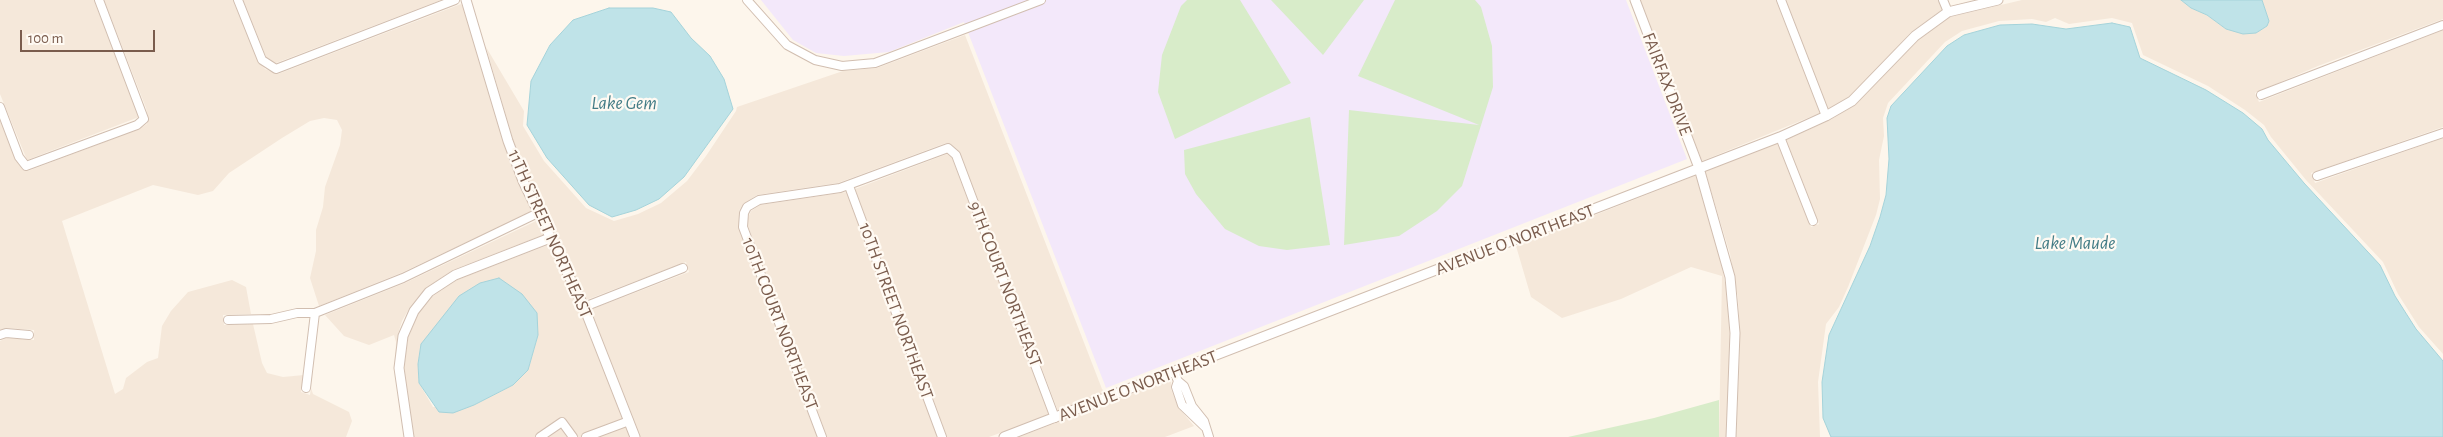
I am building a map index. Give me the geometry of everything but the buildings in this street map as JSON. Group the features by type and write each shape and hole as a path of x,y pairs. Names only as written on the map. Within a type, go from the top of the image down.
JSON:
{"street":[{"path":"0,107 19,157 26,166 137,125 144,119 100,0"},
{"path":"238,0 262,60 276,69 455,0"},
{"name":"11TH STREET NORTHEAST","path":"466,0 508,141 538,213 584,307 635,437"},
{"path":"747,0 787,46 815,60 842,66 875,63 1041,0"},
{"name":"FAIRFAX DRIVE","path":"1635,0 1700,168 1725,255 1733,298 1735,339 1731,437"},
{"path":"1781,0 1826,116"},
{"path":"1943,0 1948,12"},
{"name":"AVENUE O NORTHEAST","path":"1004,437 1780,137 1826,116 1852,101 1915,36 1948,12 1998,0"},
{"path":"2261,96 2443,25"},
{"path":"2317,176 2443,133"},
{"path":"1780,137 1813,221"},
{"name":"9TH COURT NORTHEAST","path":"849,186 948,148 956,155 1055,418"},
{"name":"10TH COURT NORTHEAST","path":"822,437 743,227 745,210 759,200 849,186"},
{"name":"10TH STREET NORTHEAST","path":"849,186 942,437"},
{"path":"228,320 271,319 297,313 316,313 403,278 538,213"},
{"path":"409,437 401,388 400,352 407,323 419,303 442,282 455,275 550,238"},
{"path":"584,307 683,268"},
{"path":"306,388 316,313"},
{"path":"0,335 6,333 30,335"},
{"path":"1174,372 1178,382 1176,387 1182,405 1205,428 1209,437"},
{"path":"586,437 629,421"},
{"path":"540,437 562,422 573,437"}],"shaded area":[{"path":"0,0 94,0 139,117 27,160 0,94"},
{"path":"104,0 233,0 258,61 265,69 278,74 461,4 467,14 504,143 532,211 525,215 401,273 319,306 310,278 316,251 316,230 323,207 325,187 340,145 342,130 337,120 324,118 310,121 282,138 229,173 213,191 198,195 153,185 62,221 115,394 123,389 126,378 147,362 158,358 162,326 171,311 188,292 232,280 246,287 251,314 223,315 224,325 253,324 262,363 267,373 283,377 304,375 301,392 310,395 311,388 313,394 349,412 352,421 346,437 0,437 0,341 7,338 34,340 34,330 6,328 0,330 0,120 15,159 22,169 28,171 139,129 147,124 146,108"},
{"path":"243,0 441,0 276,63 266,57"},
{"path":"761,0 1626,0 1687,159 1106,388 964,22 889,52 844,56 816,53 793,40"},
{"path":"1640,0 1776,0 1820,113 1702,161"},
{"path":"1786,0 1938,0 1942,10 1911,32 1861,87 1849,97 1828,109"},
{"path":"2022,0 2181,0 2226,29 2256,33 2267,26 2269,21 2262,0 2443,0 2443,19 2318,66 2255,93 2259,102 2443,30 2443,127 2311,173 2315,183 2443,138 2443,354 2419,327 2398,294 2383,262 2306,180 2271,137 2264,125 2208,86 2143,55 2132,23 2112,18 2069,24 2055,18 2046,22 2032,19 1999,21 1962,31 1945,42 1888,103 1883,118 1884,136 1879,160 1880,199 1876,215 1839,307 1826,324 1818,382 1820,437 1736,437 1740,344 1738,298 1730,254 1705,171 1778,143 1811,227 1819,224 1786,140 1832,119 1855,105 1918,40 1950,17"},
{"path":"965,35 1102,389 1105,392 1110,391 1058,411 960,153 951,144 946,143 838,183 757,195 743,204 739,211 739,228 817,437 640,437 590,310 689,272 686,262 586,300 527,179 513,140 486,47 524,111 523,126 544,161 586,208 614,221 638,214 661,203 687,181 706,156 737,107 843,71 877,68"},
{"path":"947,154 952,158 1049,415 989,437 947,437 855,189"},
{"path":"1697,175 1720,256 1728,299 1730,343 1726,437 1719,437 1722,276 1691,267 1621,299 1562,318 1531,297 1516,246"},
{"path":"847,192 937,437 827,437 748,226 747,220 751,211 760,205"},
{"path":"536,221 543,235 453,270 426,288 410,307 402,321 398,334 395,364 396,342 394,335 369,345 344,336 325,315 405,283"},
{"path":"548,245 580,309 630,437 414,437 404,369 408,338 418,314 433,296 457,280","holes":["536,313 538,335 528,370 513,385 474,405 433,407 419,383 418,364 421,345"]},
{"path":"1171,379 1171,389 1178,407 1194,426 1165,437 1019,437"}],"green space":[{"path":"1187,0 1240,0 1291,83 1175,139 1158,92 1162,55 1181,6"},
{"path":"1271,0 1364,0 1323,55"},
{"path":"1395,0 1475,0 1481,7 1492,46 1493,87 1462,186 1437,211 1399,236 1344,245 1349,110 1479,125 1358,76"},
{"path":"1310,117 1330,245 1287,250 1259,246 1225,229 1196,194 1185,174 1184,150"},
{"path":"1719,400 1719,437 1568,437 1654,418"}],"water":[{"path":"2181,0 2262,0 2269,21 2267,26 2256,33 2243,34 2226,29"},
{"name":"Lake Gem","path":"609,8 653,8 671,12 691,38 710,56 724,79 733,109 684,177 659,199 636,210 612,217 589,205 547,158 527,125 531,81 550,45 573,20"},
{"name":"Lake Maude","path":"2112,23 2130,27 2140,58 2206,90 2243,113 2262,129 2268,140 2304,183 2380,265 2395,296 2416,329 2443,361 2443,437 1831,437 1823,418 1822,382 1829,335 1870,246 1886,195 1889,159 1887,118 1891,106 1947,46 1964,35 2000,25 2032,24 2066,29"},
{"path":"499,278 522,294 537,313 538,335 528,370 513,385 474,405 453,413 439,412 419,383 418,364 421,344 459,296 480,283"}]}
